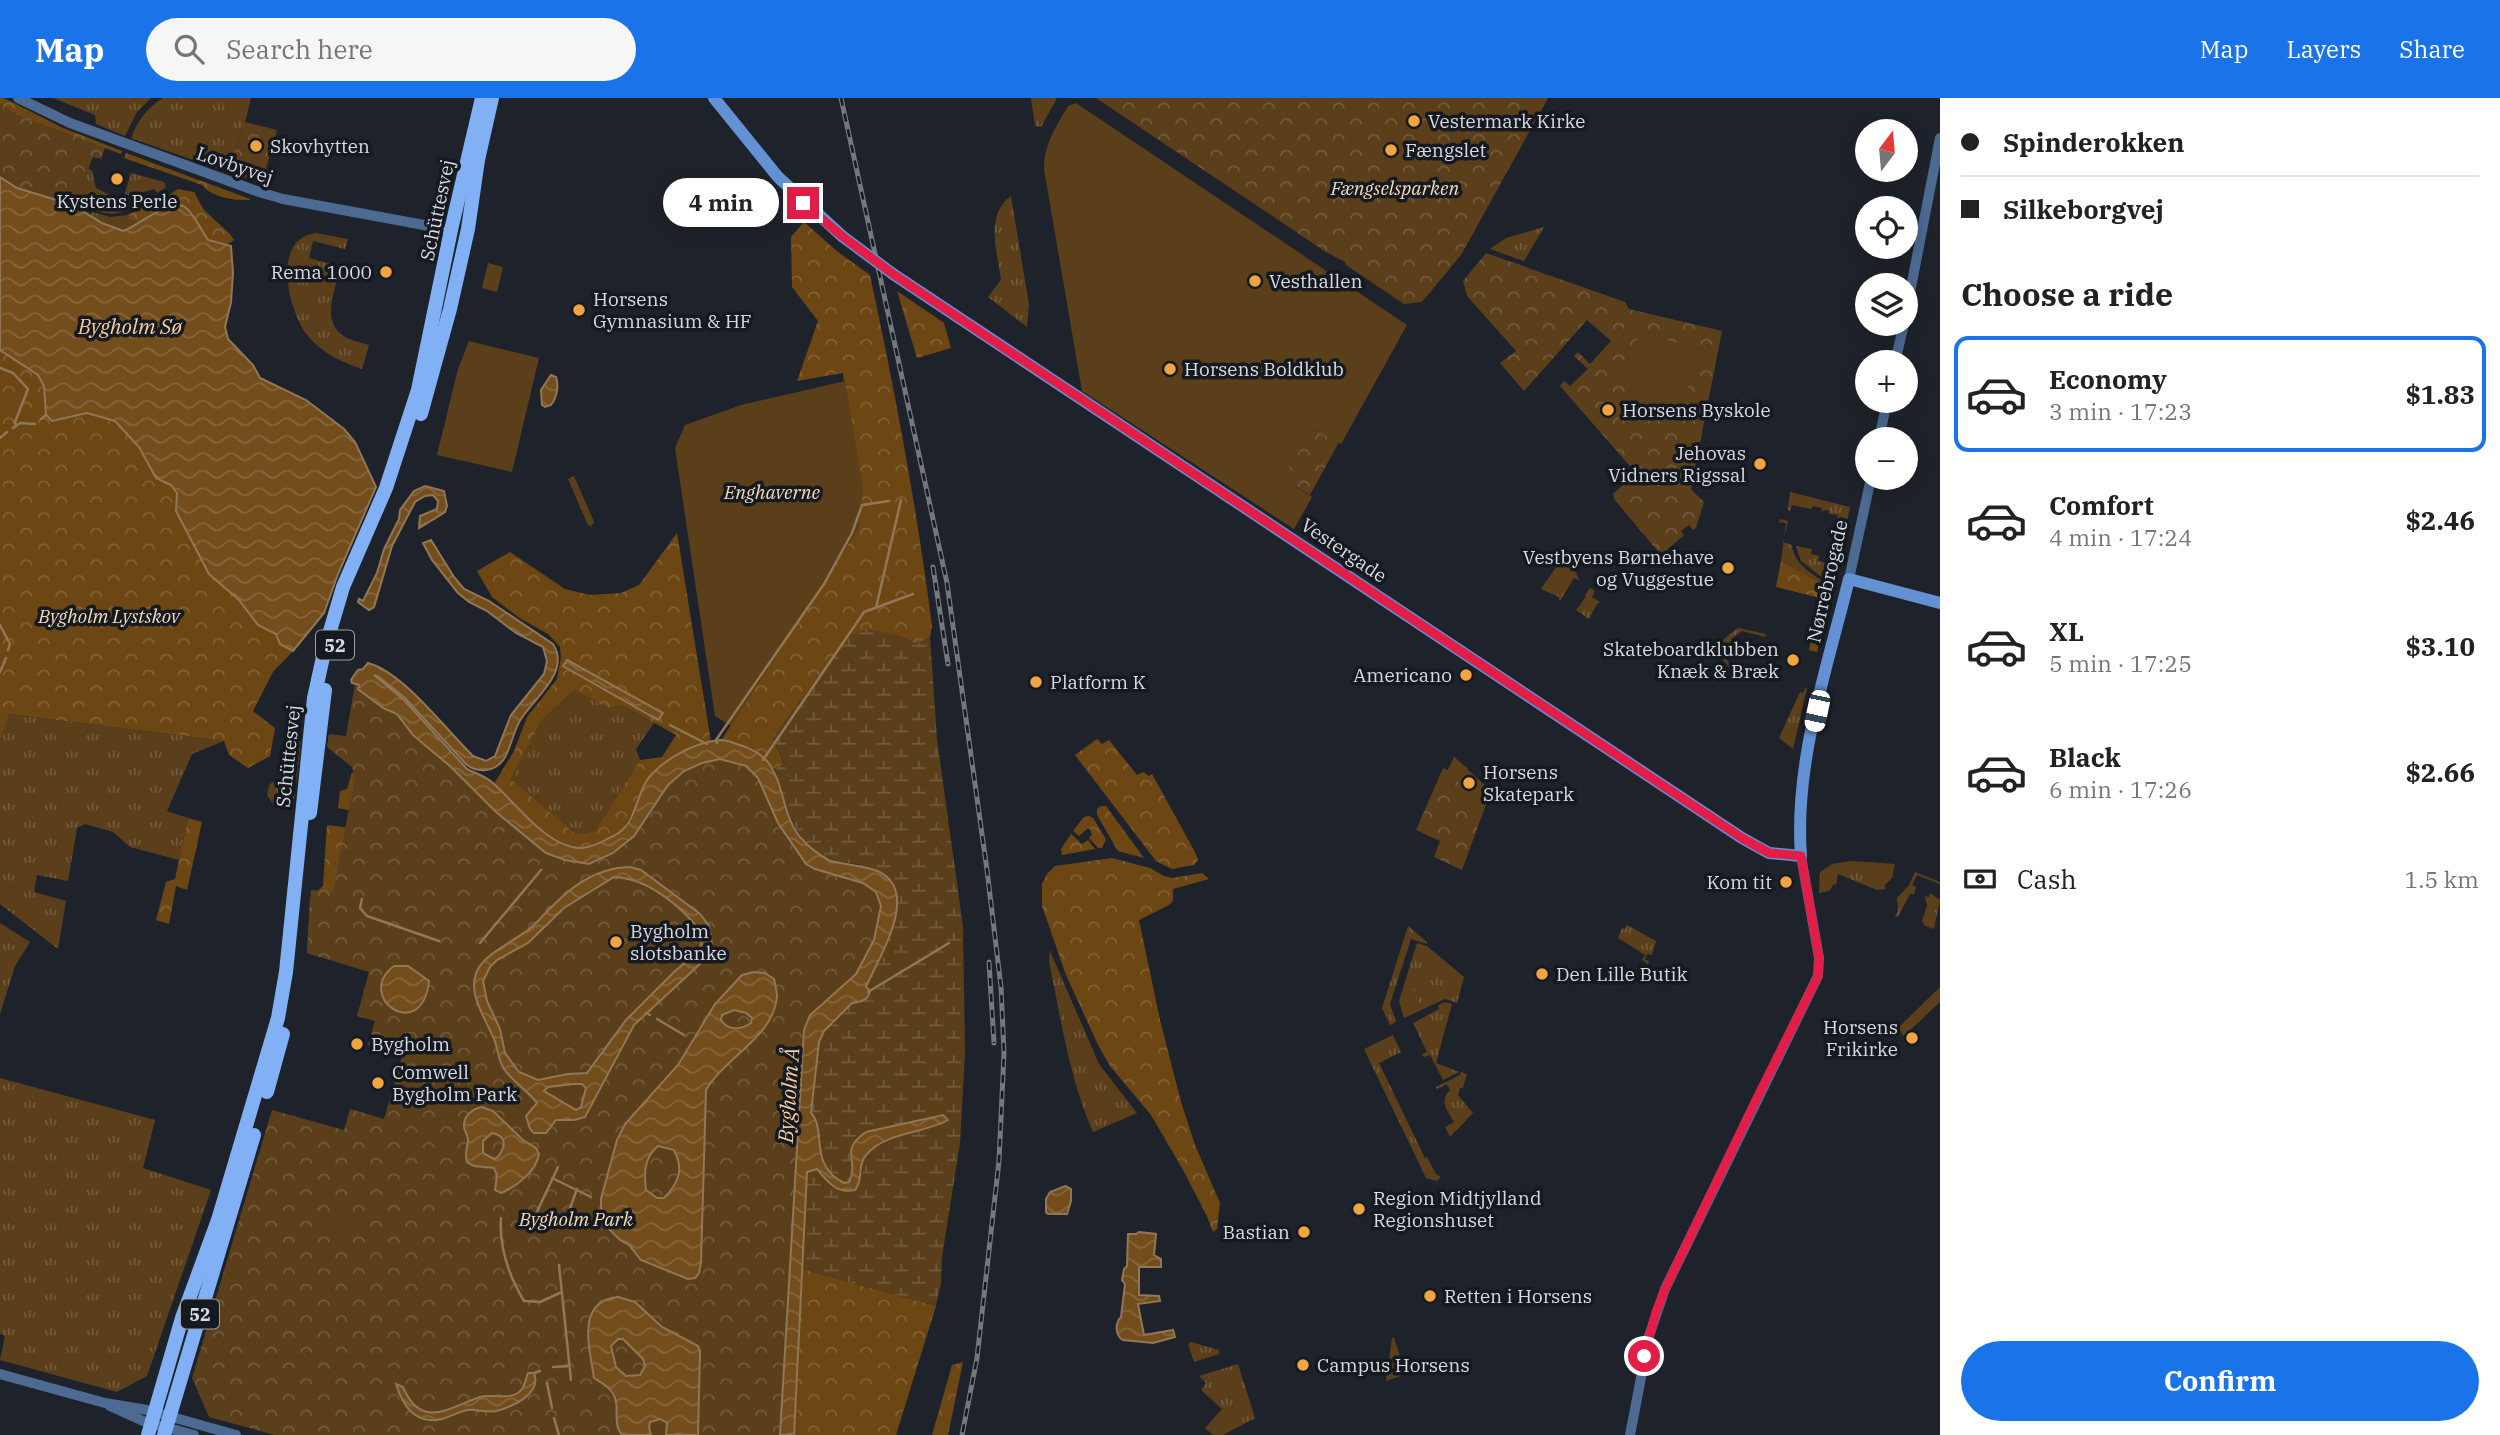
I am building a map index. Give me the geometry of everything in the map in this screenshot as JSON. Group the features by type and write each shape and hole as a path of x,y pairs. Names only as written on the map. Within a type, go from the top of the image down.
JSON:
{"main road":[{"name":"Schüttesvej","path":"151,1423 183,1318 218,1220 278,1018 287,962 314,698 325,648 343,587 386,488 418,390 482,98"},
{"name":"Schüttesvej","path":"167,1426 287,1020 295,978 304,867 323,700 334,650 352,590 393,494 428,391 468,229 478,160 492,98"},
{"name":"Vestergade","path":"713,98 778,177 842,236 893,274 1742,838 1769,853 1801,856"},
{"name":"Nørrebrogade","path":"1801,856 1800,796 1803,774 1849,579"},
{"path":"1849,579 1940,603"}],"street":[{"name":"Lovbyvej","path":"18,98 70,123 259,192 283,199 451,230"},
{"path":"1914,273 1940,138"},
{"path":"1930,197 1940,171"},
{"name":"Nørrebrogade","path":"1849,579 1868,490"},
{"name":"Nørrebrogade","path":"1630,1435 1649,1336 1665,1289 1820,968 1801,856"},
{"path":"0,1374 104,1403 151,1423 236,1435"},
{"path":"167,1426 194,1435"}],"green space":[{"path":"0,98 63,128 122,151 121,154 18,116 0,104"},
{"path":"53,98 151,98 137,112 125,136 96,124 95,115"},
{"path":"163,98 251,98 227,172 131,138 144,115"},
{"path":"1031,98 1057,98 1041,127 1035,126"},
{"name":"Fængselsparken","path":"1096,98 1548,98 1461,255 1422,302 1404,304 1345,262"},
{"path":"1076,103 1407,325 1341,444 1314,429 1282,478 1312,497 1294,529 1082,391 1044,169 1052,136 1068,106"},
{"path":"0,104 18,116 105,148 101,159 93,157 73,205 17,188 0,177"},
{"path":"245,122 277,130 262,183 227,172"},
{"path":"126,153 250,199 237,200 217,195 202,185 124,158"},
{"path":"88,168 92,171 96,188 131,207 110,214 75,201"},
{"path":"131,173 164,182 166,187 158,193 154,189 133,195 131,199 124,196"},
{"path":"178,189 194,192 204,210 234,240 228,244 208,240 186,207 168,206 139,223 130,220 128,215 149,204 152,206"},
{"path":"1011,196 1029,305 1027,327 988,297 1001,280 995,224 1003,204"},
{"path":"92,212 110,217 128,215 130,220 139,223 123,231 90,217"},
{"path":"804,222 838,252 870,275 905,450 932,626 930,637 917,644 897,635 849,635 773,738 784,764 775,769 752,748 722,739 859,527 843,373 797,381 818,321 792,287 791,237"},
{"path":"1544,227 1524,261 1490,249 1506,238"},
{"path":"316,233 348,239 345,249 313,241 309,258 341,267 331,315 338,332 369,345 362,369 339,360 319,347 307,335 294,309 288,261 293,248 302,238"},
{"name":"Horsens Byskole","path":"1486,253 1625,302 1629,309 1722,331 1691,489 1704,502 1696,528 1693,530 1689,525 1681,531 1684,535 1661,555 1614,499 1613,494 1636,473 1560,386 1564,381 1570,386 1588,369 1574,356 1578,352 1590,364 1611,341 1587,320 1524,391 1500,363 1516,351 1467,296 1463,281"},
{"path":"488,263 503,267 497,292 482,288"},
{"path":"897,291 944,323 951,348 917,358"},
{"path":"1638,334 1697,347 1680,422 1621,410"},
{"path":"469,341 539,358 512,472 437,455 458,369"},
{"name":"Bygholm Lystskov","path":"0,350 37,375 44,386 46,415 52,421 87,413 115,421 139,447 156,477 171,485 177,493 176,512 209,574 239,600 258,625 276,634 280,644 293,651 273,672 253,711 275,728 270,756 248,768 229,755 224,741 9,714 0,740"},
{"name":"Enghaverne","path":"845,381 863,488 859,527 731,726 715,716 675,448 685,425 741,405"},
{"path":"1314,429 1339,442 1310,495 1281,478"},
{"path":"574,476 594,522 591,526 588,525 568,479"},
{"path":"1790,492 1850,507 1844,536 1834,533 1838,515 1829,514 1829,511 1825,510 1821,512 1822,508 1813,506 1811,509 1792,505 1790,511 1788,510"},
{"path":"1780,519 1788,521 1784,537 1786,523 1779,522"},
{"path":"677,533 711,742 678,753 622,831 603,842 582,848 565,844 544,833 494,784 514,751 527,717 557,679 560,647 548,634 521,619 492,597 477,571 510,552 565,589 590,595 621,593 639,585","holes":["575,689 607,708 622,705 676,735 662,757 640,760 595,831 576,834 511,779 542,720"]},
{"path":"1833,537 1843,539 1832,585 1801,561 1796,546 1812,549 1811,554 1819,556 1818,561 1827,563"},
{"path":"1783,542 1792,545 1796,558 1832,587 1831,592 1825,585 1781,561"},
{"path":"1564,556 1569,557 1579,580 1574,578 1560,601 1559,597 1541,589"},
{"path":"1781,561 1825,585 1831,592 1817,652 1809,650 1820,598 1776,587"},
{"path":"1590,588 1595,591 1592,597 1600,602 1589,619 1576,610"},
{"path":"1738,628 1766,634 1765,637 1742,631 1731,639 1739,649 1732,654 1726,647 1720,651 1735,671 1733,673 1718,653 1714,656 1710,650"},
{"path":"869,629 897,635 917,644 930,637 937,739 963,927 965,1053 960,1143 936,1306 802,1269 807,1172 817,1169 832,1187 841,1191 862,1173 863,1157 872,1150 892,1139 947,1120 943,1115 866,1132 850,1155 853,1168 850,1182 844,1183 826,1167 816,1121 811,1114 819,1042 824,1031 852,1003 861,1002 893,927 859,864 823,855 810,846 800,834 792,820 775,769 784,763 773,738 849,635"},
{"name":"Bygholm Park","path":"355,684 383,708 397,714 413,735 451,767 496,812 546,853 565,860 634,836 668,785 684,771 720,759 746,766 758,778 778,823 815,869 863,883 876,892 881,906 874,940 856,974 820,1004 804,1030 780,1435 275,1435 209,1417 192,1378 272,1110 344,1130 350,1109 384,1119 402,1056 368,1045 375,1021 357,1016 369,972 307,953 311,890 333,892 355,777 352,767 327,747 329,734 346,736"},
{"path":"576,688 606,708 622,705 654,723 636,749 640,760 595,831 576,834 511,779 542,720"},
{"path":"1805,688 1793,749 1779,738 1800,692 1803,693"},
{"path":"8,714 224,741 192,754 167,811 188,818 179,860 130,847 113,832 85,824 77,828 68,881 37,875 34,892 66,901 58,949 0,904 0,740"},
{"path":"287,733 301,742 296,783 282,774 289,756"},
{"path":"1097,739 1102,744 1109,740 1137,775 1143,772 1149,776 1152,774 1195,852 1198,860 1194,865 1172,869 1156,861 1075,755"},
{"path":"1454,757 1491,791 1462,870 1434,857 1440,841 1416,830 1443,768 1448,770"},
{"name":"Horsens Skatepark","path":"1454,757 1468,769 1468,776 1488,793 1481,813 1466,808 1473,792 1463,788 1448,771"},
{"path":"352,772 359,778 362,813 338,808 340,791 347,789"},
{"path":"278,778 291,782 295,791 293,806 287,803 289,809 274,805 267,795 269,785"},
{"path":"1106,806 1144,858 1118,851 1097,815 1097,809"},
{"path":"1089,816 1106,839 1102,848 1098,848 1089,838 1092,835 1090,829 1079,836 1073,831 1084,817"},
{"path":"188,818 202,822 187,890 176,886 169,924 156,920 166,882 175,879"},
{"path":"327,825 351,828 330,960 307,953 310,898 323,886"},
{"path":"1071,834 1082,844 1088,840 1095,849 1062,855 1061,849"},
{"path":"1112,858 1150,868 1172,878 1202,873 1209,879 1173,889 1173,901 1169,905 1139,920 1181,1102 1195,1145 1220,1203 1217,1229 1213,1232 1182,1168 1151,1115 1110,1066 1099,1047 1066,975 1042,906 1042,884 1055,866"},
{"path":"1852,861 1895,864 1892,878 1884,886 1886,889 1877,890 1838,874 1836,885 1829,891 1819,893 1820,872 1832,864"},
{"path":"1915,872 1940,884 1917,875 1912,885 1916,887 1914,894 1910,894 1898,917 1895,916 1898,911 1897,898 1909,885"},
{"path":"1930,893 1940,900 1934,929 1925,926 1922,921 1927,906 1925,896 1929,897"},
{"path":"0,923 30,942 15,966 0,1014"},
{"path":"1627,925 1656,941 1652,955 1647,954 1645,960 1649,961 1646,969 1644,967 1647,963 1642,960 1645,955 1618,938 1622,928 1625,929"},
{"path":"1408,926 1427,944 1411,939 1390,1004 1396,1022 1390,1025 1382,1008"},
{"path":"1417,943 1427,946 1464,977 1457,1003 1445,999 1404,1018 1399,1001"},
{"path":"1050,951 1099,1064 1137,1113 1093,1132 1066,1048 1049,961"},
{"path":"1940,987 1940,1002 1904,1036 1897,1029"},
{"path":"1415,988 1418,993 1415,996 1421,1007 1404,1015 1400,1001"},
{"path":"1445,1002 1452,1004 1436,1063 1459,1072 1443,1080 1430,1055 1424,1057 1422,1054 1427,1052 1413,1023 1439,1009 1438,1005"},
{"path":"1393,1035 1401,1052 1379,1063 1425,1158 1427,1157 1436,1174 1441,1177 1437,1181 1426,1178 1364,1049"},
{"path":"1461,1072 1467,1074 1458,1095 1473,1113 1450,1137 1445,1127 1454,1122 1447,1110 1445,1098 1450,1090 1447,1084 1437,1089 1436,1087"},
{"path":"0,1078 155,1120 143,1168 211,1190 147,1376 117,1392 0,1360 5,1336 0,1334"},
{"path":"330,1214 352,1223 346,1240 324,1232"},
{"path":"802,1269 936,1306 896,1435 794,1435"},
{"path":"1392,1338 1406,1374 1386,1381"},
{"path":"1191,1342 1219,1350 1219,1354 1194,1362 1188,1344"},
{"path":"963,1362 948,1435 932,1435 952,1365"},
{"path":"1238,1364 1255,1418 1223,1435 1213,1435 1205,1428 1222,1409 1201,1390 1206,1383 1199,1376"}],"water":[{"name":"Bygholm Sø","path":"0,177 17,188 73,205 102,223 123,231 163,209 179,205 185,207 208,240 231,246 231,302 225,327 228,339 253,365 260,378 306,400 344,429 355,442 376,487 324,613 293,651 280,644 276,634 258,625 239,600 209,574 176,511 177,493 171,485 156,478 139,447 115,421 87,413 52,421 46,415 44,386 38,375 0,350"},
{"path":"551,375 556,377 557,391 551,405 545,407 542,405 541,390"},
{"path":"425,486 444,491 447,506 445,512 419,528 420,516 437,509 438,501 433,495 415,502 392,546 374,607 369,610 358,602 359,599 363,601 377,573 384,549 399,519 400,510 414,491"},
{"name":"Bygholm Å","path":"431,540 464,589 489,601 553,644 557,654 554,674 521,719 505,757 494,768 483,770 466,764 405,698 374,675 404,700 467,769 491,781 545,833 569,846 582,848 614,836 627,825 648,778 661,766 693,747 724,740 756,752 767,761 779,784 792,824 810,846 829,860 877,871 892,882 896,892 896,915 888,941 866,987 870,991 868,997 852,1003 824,1031 819,1042 811,1113 816,1120 826,1167 844,1183 849,1182 852,1174 853,1145 866,1132 943,1115 948,1120 874,1147 863,1159 855,1190 838,1189 817,1169 807,1172 794,1435 780,1435 804,1030 810,1015 856,974 874,940 881,906 876,892 863,883 806,864 778,823 758,778 746,766 720,759 684,771 668,785 634,836 613,853 589,864 546,853 496,812 451,767 413,735 397,714 383,708 358,689 359,685 352,683 351,680 358,670 368,663 381,669 424,703 473,756 486,761 495,756 511,715 544,674 547,661 543,647 516,633 458,593 432,560 423,543"},
{"path":"567,660 663,713 658,720 563,666"},
{"path":"630,867 641,870 700,914 709,926 712,944 708,955 700,964 634,1025 585,1117 556,1120 546,1133 534,1133 526,1116 537,1103 504,1069 476,1000 474,979 485,960 531,928 578,884 589,877","holes":["614,877 652,888 685,913 702,933 700,950 626,1020 587,1073 538,1080 519,1072 505,1053 500,1029 487,1001 483,981 497,960 528,943 564,908","582,1084 586,1088 581,1107 576,1110 544,1091 548,1087"]},
{"path":"394,966 408,966 429,981 424,1000 415,1010 404,1013 385,1001 381,990 383,978"},
{"path":"765,973 774,979 777,996 774,1010 758,1035 714,1078 706,1090 701,1262 699,1273 695,1278 688,1279 641,1260 629,1245 605,1225 601,1213 601,1199 617,1140 625,1124 678,1065 715,1004 742,975","holes":["734,1010 746,1013 752,1018 751,1023 735,1028 724,1024 722,1015","658,1146 674,1150 679,1163 676,1181 664,1198 657,1198 646,1190 646,1166 650,1155"]},
{"path":"482,1107 493,1111 523,1140 536,1148 539,1154 534,1167 525,1178 501,1193 495,1190 497,1175 494,1168 474,1166 467,1162 468,1139 464,1123 472,1111","holes":["492,1133 503,1139 504,1145 494,1159 483,1153 483,1141"]},
{"path":"1065,1186 1071,1189 1067,1214 1048,1214 1046,1199 1050,1192"},
{"path":"1128,1234 1156,1234 1154,1255 1161,1259 1161,1267 1139,1267 1139,1295 1159,1296 1160,1301 1138,1304 1144,1335 1173,1330 1175,1337 1153,1343 1123,1340 1118,1336 1117,1329 1125,1284 1122,1280 1127,1266"},
{"path":"618,1297 635,1302 662,1327 698,1346 698,1435 666,1435 667,1423 660,1419 650,1422 651,1435 622,1435 617,1425 615,1397 594,1378 588,1341 590,1317 604,1300","holes":["618,1339 623,1339 643,1359 645,1366 640,1375 626,1376 616,1367 611,1346"]},
{"path":"528,1373 534,1373 534,1387 517,1403 496,1411 468,1410 433,1420 418,1417 412,1412 402,1400 396,1384 403,1387 418,1408 436,1412 480,1397 518,1393"}],"waterway":[{"path":"0,368 13,373 28,389 15,422 16,426"},
{"path":"41,419 46,415"},
{"path":"13,428 20,423 35,424"},
{"path":"0,438 7,432"},
{"path":"876,608 901,500"},
{"path":"717,743 716,740 824,584 852,533 862,505 889,501"},
{"path":"763,760 864,612 913,594"},
{"path":"0,625 10,644 8,650"},
{"path":"0,672 6,658"},
{"path":"670,725 707,744"},
{"path":"480,943 541,870"},
{"path":"362,899 360,908 367,916 439,941"},
{"path":"868,992 949,943"},
{"path":"646,1013 650,1015"},
{"path":"657,1019 684,1035"},
{"path":"535,1216 558,1167"},
{"path":"552,1178 591,1197"},
{"path":"570,1208 577,1189"},
{"path":"501,1218 506,1261 524,1301 540,1302 562,1292"},
{"path":"559,1265 571,1380"},
{"path":"553,1367 569,1366"},
{"path":"534,1373 540,1371"},
{"path":"547,1383 552,1408"},
{"path":"554,1418 559,1435"}],"railway":[{"path":"841,98 947,583 1001,987 1004,1053 999,1161 977,1358 962,1435"},
{"path":"933,567 948,664"},
{"path":"989,962 994,1043"}],"place":[{"name":"Vestermark Kirke","path":"1414,121"},
{"name":"Skovhytten","path":"256,146"},
{"name":"Fængslet","path":"1391,150"},
{"name":"Kystens Perle","path":"117,179"},
{"name":"Rema 1000","path":"386,272"},
{"name":"Vesthallen","path":"1255,281"},
{"name":"Horsens Gymnasium & HF","path":"579,310"},
{"name":"Horsens Boldklub","path":"1170,369"},
{"name":"Horsens Byskole","path":"1608,410"},
{"name":"Jehovas Vidners Rigssal","path":"1760,464"},
{"name":"Vestbyens Børnehave og Vuggestue","path":"1728,568"},
{"name":"Skateboardklubben Knæk & Bræk","path":"1793,660"},
{"name":"Americano","path":"1466,675"},
{"name":"Platform K","path":"1036,682"},
{"name":"Horsens Skatepark","path":"1469,783"},
{"name":"Kom tit","path":"1786,882"},
{"name":"Bygholm slotsbanke","path":"616,942"},
{"name":"Den Lille Butik","path":"1542,974"},
{"name":"Horsens Frikirke","path":"1912,1038"},
{"name":"Bygholm","path":"357,1044"},
{"name":"Comwell Bygholm Park","path":"378,1083"},
{"name":"Region Midtjylland Regionshuset","path":"1359,1209"},
{"name":"Bastian","path":"1304,1232"},
{"name":"Retten i Horsens","path":"1430,1296"},
{"name":"Campus Horsens","path":"1303,1365"}],"route":[{"path":"803,203 893,274 1742,838 1769,853 1801,856 1819,958 1818,976 1665,1289 1644,1356"}]}
